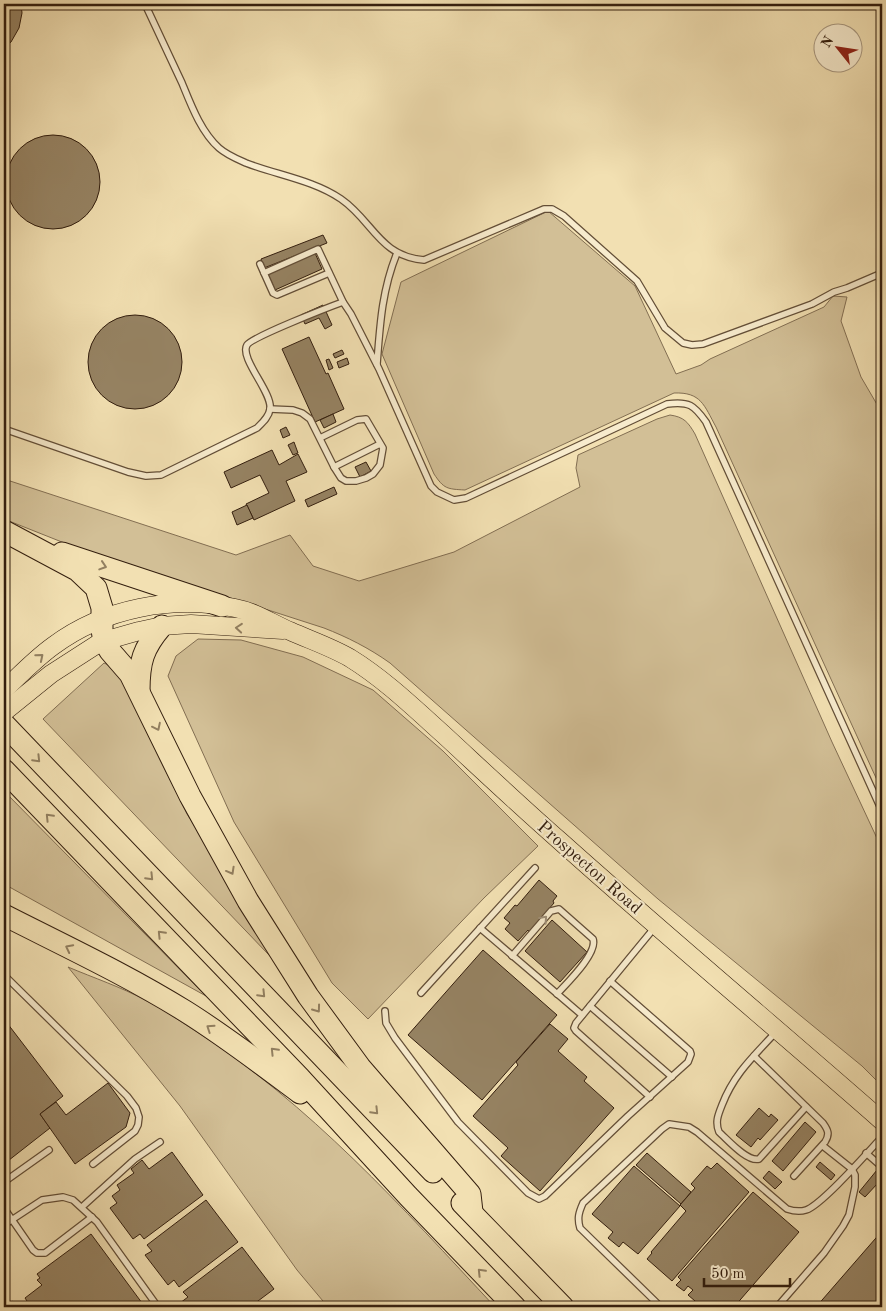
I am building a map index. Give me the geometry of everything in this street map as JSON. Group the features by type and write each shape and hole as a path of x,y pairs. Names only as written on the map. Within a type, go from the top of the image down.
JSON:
{"highway":[{"path":"4,531 77,570 96,588 100,597 104,641 130,674 140,691 190,796 248,901 308,996 360,1067 470,1194 472,1212"},
{"path":"24,540 222,606"},
{"path":"140,691 139,669 141,659 152,638 162,626"},
{"path":"6,714 563,1307"},
{"path":"4,770 300,1078 515,1307"},
{"path":"4,915 116,971 186,1012 259,1062 348,1130"}],"main road":[{"name":"Prospecton Road","path":"4,690 54,645 72,633 102,618 158,605 186,603 222,606 250,612 288,631 327,646 350,658 407,702 560,841 882,1121"},
{"name":"Prospecton Road","path":"6,714 51,674 104,641 162,626 212,625 288,631"}],"lane":[{"path":"145,4 196,114 209,136 219,148 246,163 326,190 348,205 384,244 410,259 424,260 544,209 552,209 564,216 638,281 665,328 683,343 692,345 703,344 812,304 834,292 882,273"},
{"path":"264,273 318,249 342,302 351,314 377,364 431,486 437,492 454,500 466,498 499,484 667,404 680,402 694,407 706,422 882,811"},
{"path":"377,364 382,304 389,273 397,253"},
{"path":"260,264 273,293 277,295 329,273"},
{"path":"4,430 128,472 155,477 223,446 257,428 267,417 270,409 269,400 248,357 247,345 280,328 342,302"},
{"path":"270,409 286,409 302,413 310,419 334,467 341,478 346,481 366,478 373,474 380,465 383,448 366,418 357,420 320,438"},
{"path":"334,467 380,444"},
{"path":"421,993 535,868"},
{"path":"512,956 555,909 559,910 593,938 595,943 591,954 557,994"},
{"path":"650,1097 576,1032 574,1025 657,925"},
{"path":"480,928 582,1016"},
{"path":"4,975 109,1077 136,1108 139,1117 135,1131 94,1164"},
{"path":"385,1011 386,1023 458,1122 497,1163 534,1198 539,1199 545,1196 688,1062 691,1054 690,1051 610,981"},
{"path":"590,1006 672,1077"},
{"path":"778,1030 736,1076 728,1090 717,1122 720,1132 748,1158 756,1160 759,1159 806,1106"},
{"path":"754,1056 823,1122 828,1131 828,1137 823,1146 794,1176"},
{"path":"661,1307 580,1228 578,1215 584,1203 662,1129 669,1124 689,1128 697,1132 787,1209 793,1210 806,1210 812,1207 882,1137"},
{"path":"82,1207 135,1159 160,1142"},
{"path":"778,1307 824,1253 849,1215 856,1179 852,1169 823,1146"},
{"path":"4,1182 49,1150"},
{"path":"866,1154 882,1167"},
{"path":"4,1225 35,1204 49,1198 63,1197 73,1200 92,1217 158,1307"},
{"path":"4,1208 33,1250 41,1254 45,1253 92,1217"}],"shaded area":[{"path":"548,211 635,286 676,374 701,365 710,359 824,307 833,296 847,297 841,321 861,377 882,413 882,791 716,427 701,401 690,395 674,393 465,490 446,487 434,474 382,354 401,282"},
{"path":"670,415 685,421 695,434 832,742 882,849 882,1086 862,1066 658,899 390,663 358,643 324,628 82,550 4,519 4,479 236,555 290,535 313,566 359,581 454,552 580,487 576,468 578,455 657,419"},
{"path":"198,639 241,640 303,657 373,690 443,751 538,846 484,898 368,1019 332,983 234,822 168,676 176,656"},
{"path":"104,663 128,674 151,740 187,814 290,977 43,719"},
{"path":"4,791 206,996 4,884"},
{"path":"68,967 126,991 158,1007 236,1059 277,1090 353,1159 495,1307 328,1307 297,1270 180,1106"}],"building":[{"path":"4,4 21,4 22,13 19,28 11,42 4,48"},
{"path":"53,135 71,138 86,149 97,164 100,182 97,200 86,215 71,226 53,229 35,226 20,215 9,200 6,182 9,164 20,149 35,138"},
{"path":"323,235 327,243 264,268 261,259"},
{"path":"315,253 322,269 275,290 268,274"},
{"path":"323,305 332,325 325,329 319,318 305,324 301,315"},
{"path":"135,315 153,318 168,329 179,344 182,362 179,380 168,395 153,406 135,409 117,406 102,395 91,380 88,362 91,344 102,329 117,318"},
{"path":"309,337 344,409 315,422 282,349"},
{"path":"342,350 344,354 335,358 333,354"},
{"path":"347,358 349,364 339,368 337,362"},
{"path":"329,359 333,368 329,370 326,360"},
{"path":"333,414 336,422 324,428 320,420"},
{"path":"286,427 290,435 283,438 280,430"},
{"path":"294,442 298,453 293,455 288,445"},
{"path":"272,450 279,465 298,454 307,472 286,481 295,501 254,520 246,504 269,493 260,475 231,488 224,472"},
{"path":"366,462 371,471 360,477 355,467"},
{"path":"334,487 337,494 308,507 305,500"},
{"path":"247,505 253,518 237,525 232,512"},
{"path":"539,880 557,896 553,901 554,903 529,932 528,930 518,941 505,929 510,923 504,918"},
{"path":"552,920 587,952 560,982 525,951"},
{"path":"483,950 557,1015 482,1100 408,1035"},
{"path":"4,1019 63,1096 40,1114 50,1128 4,1164"},
{"path":"550,1024 568,1039 558,1051 587,1077 584,1081 614,1108 540,1191 501,1156 508,1148 473,1116 518,1065 516,1062"},
{"path":"108,1083 130,1113 126,1127 75,1164 40,1114 56,1102 66,1115"},
{"path":"759,1108 769,1117 771,1114 778,1120 751,1147 736,1135"},
{"path":"805,1122 816,1132 783,1171 772,1161"},
{"path":"172,1152 203,1195 144,1239 140,1234 133,1239 110,1208 117,1203 112,1196 120,1190 117,1185 134,1173 131,1169 142,1160 149,1169"},
{"path":"647,1153 691,1192 681,1204 636,1165"},
{"path":"820,1162 835,1175 831,1180 816,1167"},
{"path":"717,1163 749,1192 672,1281 647,1259 686,1211 680,1205 695,1188 691,1184 707,1166 711,1169"},
{"path":"634,1166 680,1206 638,1254 623,1242 619,1247 608,1238 613,1232 592,1214"},
{"path":"877,1170 882,1175 882,1186 878,1183 865,1197 859,1192"},
{"path":"769,1171 782,1182 775,1189 763,1178"},
{"path":"753,1192 799,1232 734,1307 702,1307 688,1295 693,1290 688,1286 684,1291 676,1285 681,1280 678,1277"},
{"path":"206,1200 238,1242 179,1287 174,1280 168,1285 145,1255 152,1251 147,1245"},
{"path":"882,1231 882,1307 816,1307"},
{"path":"91,1234 145,1307 31,1307 25,1298 42,1285 37,1280 40,1278 37,1274"},
{"path":"242,1247 274,1289 250,1307 183,1307 180,1303 188,1297 183,1292"},
{"path":"13,1301 18,1307 5,1307"}]}
